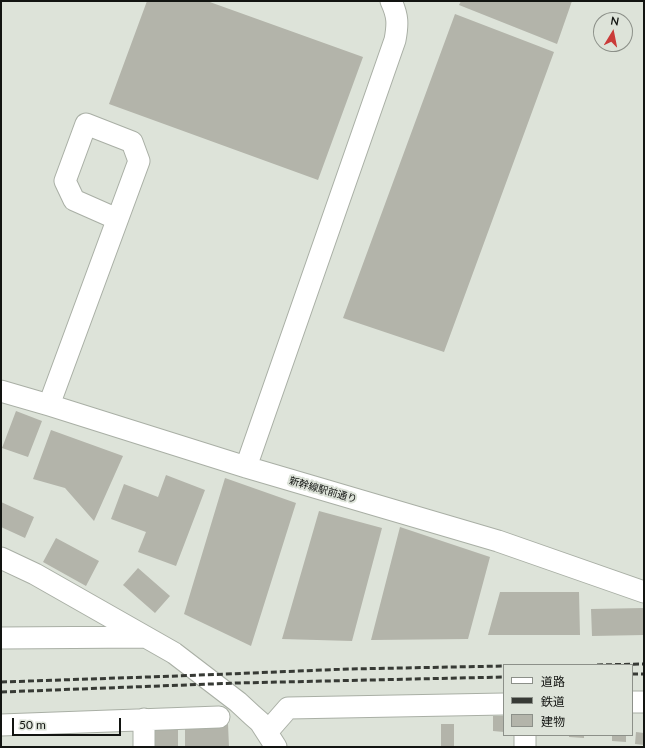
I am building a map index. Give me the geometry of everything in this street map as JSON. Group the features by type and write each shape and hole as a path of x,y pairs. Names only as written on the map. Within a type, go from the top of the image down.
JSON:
{"street":[{"path":"246,467 395,40 398,24 396,11 391,1"},
{"path":"50,405 117,219"},
{"name":"新幹線駅前通り","path":"1,391 246,467 498,541 644,592"},
{"path":"1,558 35,574 174,653 238,702 260,722 272,740 288,708 503,704"},
{"path":"1,638 145,637"},
{"path":"633,702 644,702"},
{"path":"1,725 219,717"},
{"path":"144,719 144,747"},
{"path":"525,736 525,747"}],"building":[{"path":"147,1 207,1 363,57 318,180 109,104"},
{"path":"461,1 572,1 557,44 459,5"},
{"path":"455,14 554,52 444,352 343,318"},
{"path":"16,411 42,421 28,457 2,448"},
{"path":"51,430 123,456 94,521 65,488 33,479"},
{"path":"166,475 205,490 176,566 138,552 146,532 111,519 124,484 158,497"},
{"path":"225,478 296,503 251,646 184,614"},
{"path":"1,502 34,517 25,538 1,527"},
{"path":"319,511 382,528 352,641 282,639"},
{"path":"400,527 490,557 468,639 371,640"},
{"path":"56,538 99,561 86,586 43,562"},
{"path":"138,568 170,596 155,613 123,585"},
{"path":"500,592 579,592 580,635 488,635"},
{"path":"644,608 644,635 592,636 591,609"},
{"path":"493,716 503,716 503,732 493,731"},
{"path":"228,724 229,747 185,747 185,726"},
{"path":"441,724 454,724 454,747 441,747"},
{"path":"154,729 178,730 178,747 153,747"},
{"path":"636,732 644,733 644,745 635,744"},
{"path":"584,736 584,738 569,737"},
{"path":"612,736 626,736 626,742 612,741"}],"railway":[{"path":"633,664 644,664"},
{"path":"1,682 349,669 503,666"},
{"path":"633,674 644,674"},
{"path":"1,692 237,683 503,677"}]}
